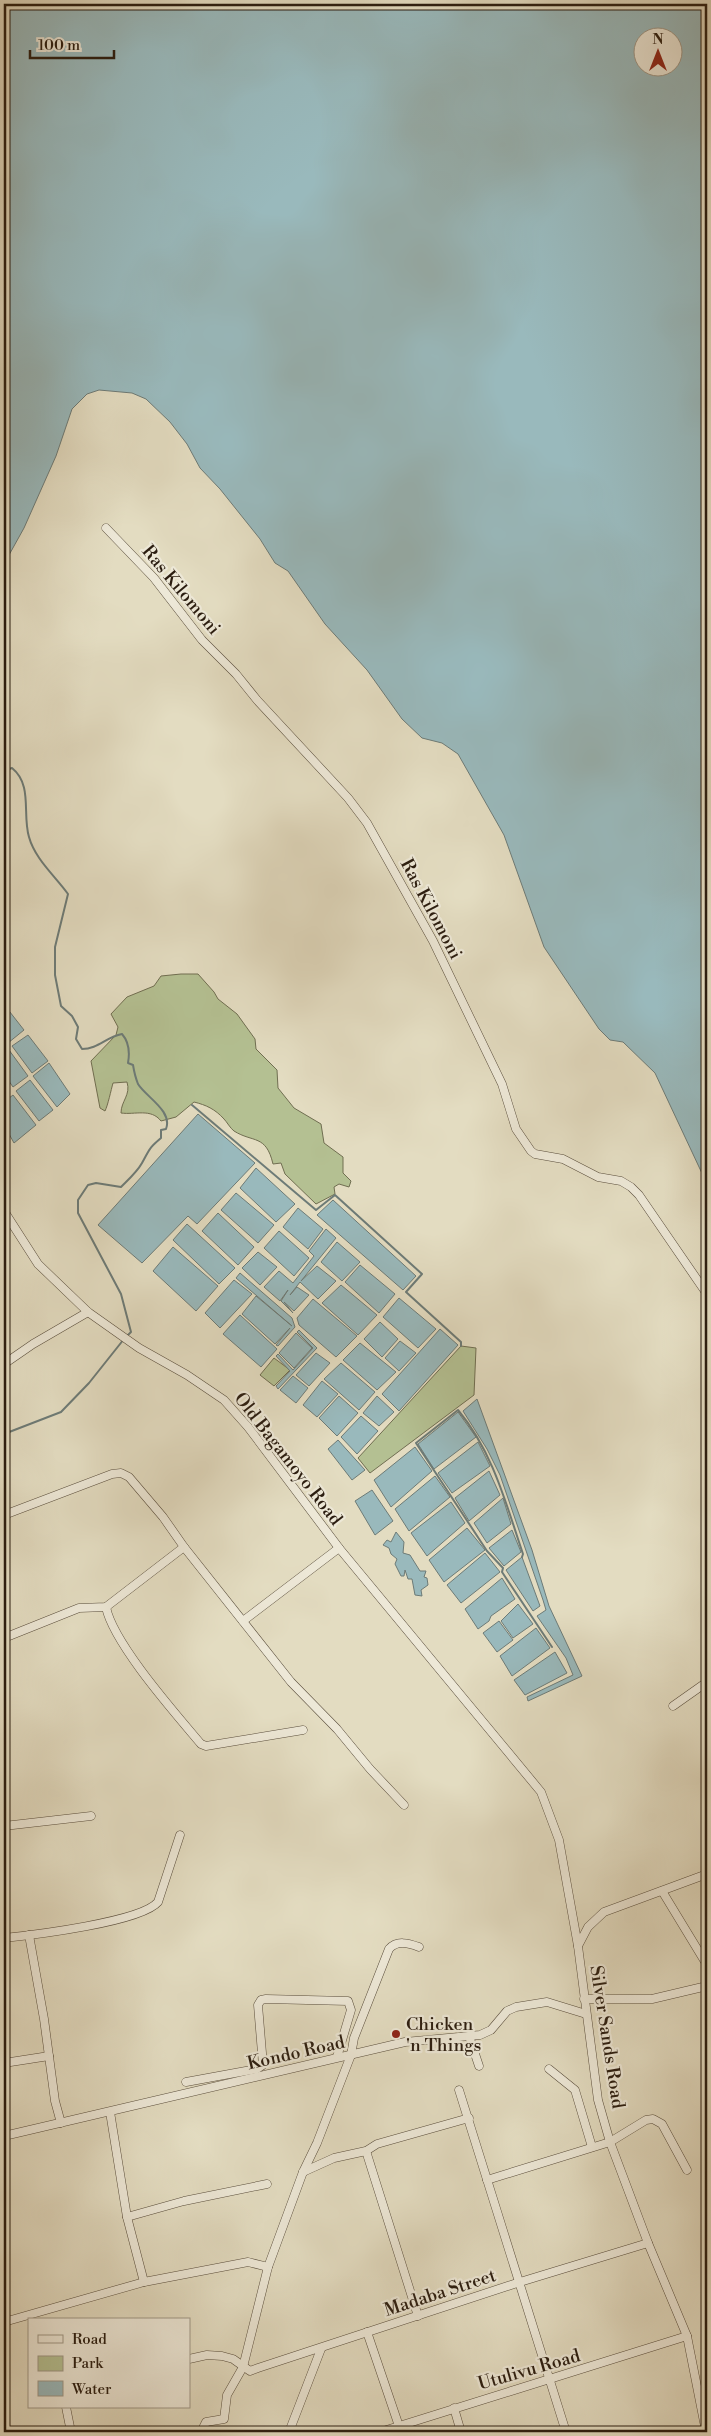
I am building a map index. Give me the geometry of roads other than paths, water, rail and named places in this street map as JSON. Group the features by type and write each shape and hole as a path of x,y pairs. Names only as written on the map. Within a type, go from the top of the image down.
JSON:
{"street":[{"name":"Ras Kilomoni","path":"106,528 154,578 202,640 236,674 262,706 348,798 367,823 433,941 502,1084 516,1129 531,1151 535,1154 563,1159 598,1177 620,1182 631,1187 639,1195 707,1294"},
{"name":"Old Bagamoyo Road","path":"4,1211 38,1264 88,1312 131,1343 206,1386 224,1400 248,1427 339,1548 479,1716"},
{"path":"4,1364 33,1344 88,1312"},
{"path":"4,1515 112,1474 121,1473 132,1480 291,1682 337,1728 370,1769 404,1805"},
{"path":"4,1638 79,1608 106,1607 184,1547"},
{"path":"243,1621 339,1548"},
{"path":"106,1607 108,1620 139,1667 200,1744 206,1746 303,1730"},
{"path":"673,1706 707,1682"},
{"name":"Silver Sands Road","path":"479,1716 520,1764 547,1802 559,1840 578,1946 598,2100 610,2142 648,2243 687,2336 706,2432"},
{"path":"4,1826 91,1816"},
{"path":"4,1938 29,1936 103,1922 153,1908 158,1902 180,1835"},
{"path":"578,1946 588,1927 604,1912 707,1874"},
{"path":"662,1891 707,1965"},
{"path":"29,1936 44,2019 55,2101 61,2123"},
{"path":"200,2432 206,2422 224,2419 227,2395 243,2367 268,2267 303,2172 317,2143 351,2055 354,2038 389,1950 397,1944 408,1943 419,1947"},
{"path":"584,2000 652,1999 707,1986"},
{"path":"186,2082 257,2069 263,2065 258,2005 261,2000 266,1999 348,2001 351,2010 337,2057"},
{"name":"Kondo Road","path":"4,2136 405,2042 480,2035 491,2030 511,2008 540,2002 553,2003 586,2014"},
{"path":"469,2036 480,2066"},
{"path":"4,2063 48,2056"},
{"path":"549,2069 575,2090 592,2147"},
{"path":"460,2090 566,2432"},
{"path":"110,2112 127,2217 144,2282"},
{"path":"303,2172 334,2158 366,2151 377,2144 470,2118"},
{"path":"487,2180 610,2142 646,2120 657,2120 662,2124 687,2170"},
{"path":"366,2151 418,2316"},
{"path":"127,2217 184,2202 267,2184"},
{"name":"Madaba Street","path":"243,2367 250,2371 520,2282 648,2243"},
{"path":"4,2322 40,2316 144,2282 248,2262 268,2267"},
{"path":"367,2332 400,2429"},
{"name":"Utulivu Road","path":"380,2432 400,2429 454,2408 687,2336"},
{"path":"289,2432 321,2349"},
{"path":"190,2359 214,2354 233,2359 243,2367"},
{"path":"66,2408 71,2432"},
{"path":"454,2408 461,2432"}],"water":[{"path":"4,4 707,4 707,1184 655,1073 623,1042 610,1040 599,1029 544,947 504,835 458,754 442,743 422,738 402,719 367,670 325,624 288,571 275,563 260,539 220,489 200,468 187,444 170,422 146,399 132,393 99,390 87,394 72,409 56,456 24,528 4,564"},
{"path":"6,1007 24,1030 8,1043 4,1037 4,1008"},
{"path":"28,1035 48,1061 32,1073 12,1046"},
{"path":"9,1050 28,1076 13,1087 4,1074 4,1054"},
{"path":"49,1063 70,1094 57,1107 33,1076"},
{"path":"30,1080 53,1110 39,1121 16,1091"},
{"path":"13,1095 36,1125 14,1143 4,1125 4,1102"},
{"path":"198,1114 255,1163 197,1224 188,1216 142,1263 98,1225"},
{"path":"256,1168 295,1204 276,1222 240,1188"},
{"path":"236,1193 274,1225 258,1243 221,1210"},
{"path":"333,1200 416,1276 403,1290 317,1215"},
{"path":"298,1208 323,1229 308,1249 283,1227"},
{"path":"218,1213 254,1247 238,1265 202,1231"},
{"path":"187,1224 235,1268 219,1284 173,1240"},
{"path":"326,1229 336,1238 301,1281 317,1266 336,1281 318,1299 300,1282 290,1295 297,1287 309,1295 294,1311 284,1302 293,1313 281,1301 288,1290 280,1301 264,1287 279,1271 293,1283 314,1256 309,1251"},
{"path":"279,1231 309,1258 294,1276 264,1248"},
{"path":"337,1242 360,1262 342,1281 321,1262"},
{"path":"173,1247 218,1286 196,1311 153,1271"},
{"path":"258,1252 277,1267 260,1285 242,1268"},
{"path":"360,1265 395,1294 379,1313 345,1282"},
{"path":"240,1273 292,1318 295,1327 278,1346 276,1345 290,1328 275,1344 242,1314 256,1296 292,1326 236,1278"},
{"path":"234,1280 252,1294 220,1328 205,1313"},
{"path":"341,1285 377,1315 358,1335 322,1303"},
{"path":"399,1298 436,1329 418,1348 383,1317"},
{"path":"313,1299 357,1336 336,1357 299,1325 297,1318"},
{"path":"240,1315 277,1349 261,1367 223,1334"},
{"path":"380,1322 398,1339 382,1357 364,1339"},
{"path":"440,1329 458,1345 399,1411 382,1394"},
{"path":"299,1330 317,1348 278,1389 276,1386 290,1371 276,1356 278,1354 293,1370 313,1348 297,1332"},
{"path":"296,1333 312,1348 294,1368 279,1353"},
{"path":"400,1341 416,1353 399,1371 385,1358"},
{"path":"360,1343 396,1372 377,1390 343,1360"},
{"path":"316,1353 330,1363 309,1386 296,1375"},
{"path":"341,1363 375,1392 359,1410 324,1379"},
{"path":"293,1376 308,1388 296,1403 280,1390"},
{"path":"322,1381 338,1394 317,1417 303,1405"},
{"path":"339,1396 358,1413 337,1436 319,1418"},
{"path":"377,1396 394,1412 379,1426 363,1413"},
{"path":"477,1399 532,1550 549,1606 582,1676 528,1701 527,1697 573,1675 566,1658 537,1616 546,1610 500,1475 487,1449 463,1411"},
{"path":"458,1412 476,1437 434,1469 418,1444"},
{"path":"361,1416 378,1431 357,1454 341,1437"},
{"path":"338,1440 365,1470 352,1480 328,1449"},
{"path":"478,1442 490,1466 452,1493 438,1473"},
{"path":"415,1447 432,1471 391,1507 374,1480"},
{"path":"489,1471 500,1495 469,1521 455,1498"},
{"path":"435,1476 450,1497 409,1531 395,1509"},
{"path":"372,1490 393,1521 375,1535 355,1501"},
{"path":"503,1498 511,1524 487,1543 474,1523"},
{"path":"451,1502 465,1523 427,1556 411,1533"},
{"path":"467,1528 485,1550 444,1582 429,1560"},
{"path":"512,1530 521,1552 504,1566 489,1548"},
{"path":"396,1532 404,1542 403,1553 410,1555 420,1571 426,1571 424,1577 427,1578 428,1585 421,1590 422,1596 415,1595 412,1579 408,1579 405,1570 404,1576 401,1576 395,1564 397,1559 391,1554 389,1548 383,1545 387,1540 391,1542"},
{"path":"485,1553 500,1572 461,1603 447,1585"},
{"path":"522,1557 540,1606 533,1611 506,1570"},
{"path":"502,1578 515,1599 491,1616 489,1621 478,1629 465,1609"},
{"path":"518,1604 533,1624 513,1638 501,1621"},
{"path":"499,1621 513,1640 497,1652 483,1633"},
{"path":"536,1628 550,1648 512,1676 500,1656"},
{"path":"555,1652 567,1673 525,1695 514,1680"}],"waterway":[{"path":"4,771 12,768 23,783 27,828 32,845 41,860 68,894 55,947 55,975 61,1006 72,1016 78,1027 76,1039 82,1049 97,1045 122,1034 128,1047 128,1063 133,1065 138,1084 166,1116 166,1129 161,1130 161,1138 150,1149 138,1169 121,1187 96,1183 88,1185 78,1200 78,1213 121,1294 131,1332 127,1336"},
{"path":"192,1105 316,1210 335,1195 422,1274 406,1292 461,1342 461,1346"},
{"path":"4,1434 61,1412 89,1383 124,1339"},
{"path":"522,1557 523,1554 511,1516 497,1479 481,1443 458,1410 416,1443 487,1551 503,1568 502,1572 552,1647"}],"place":[{"name":"Chicken 'n Things","path":"396,2034"}]}
